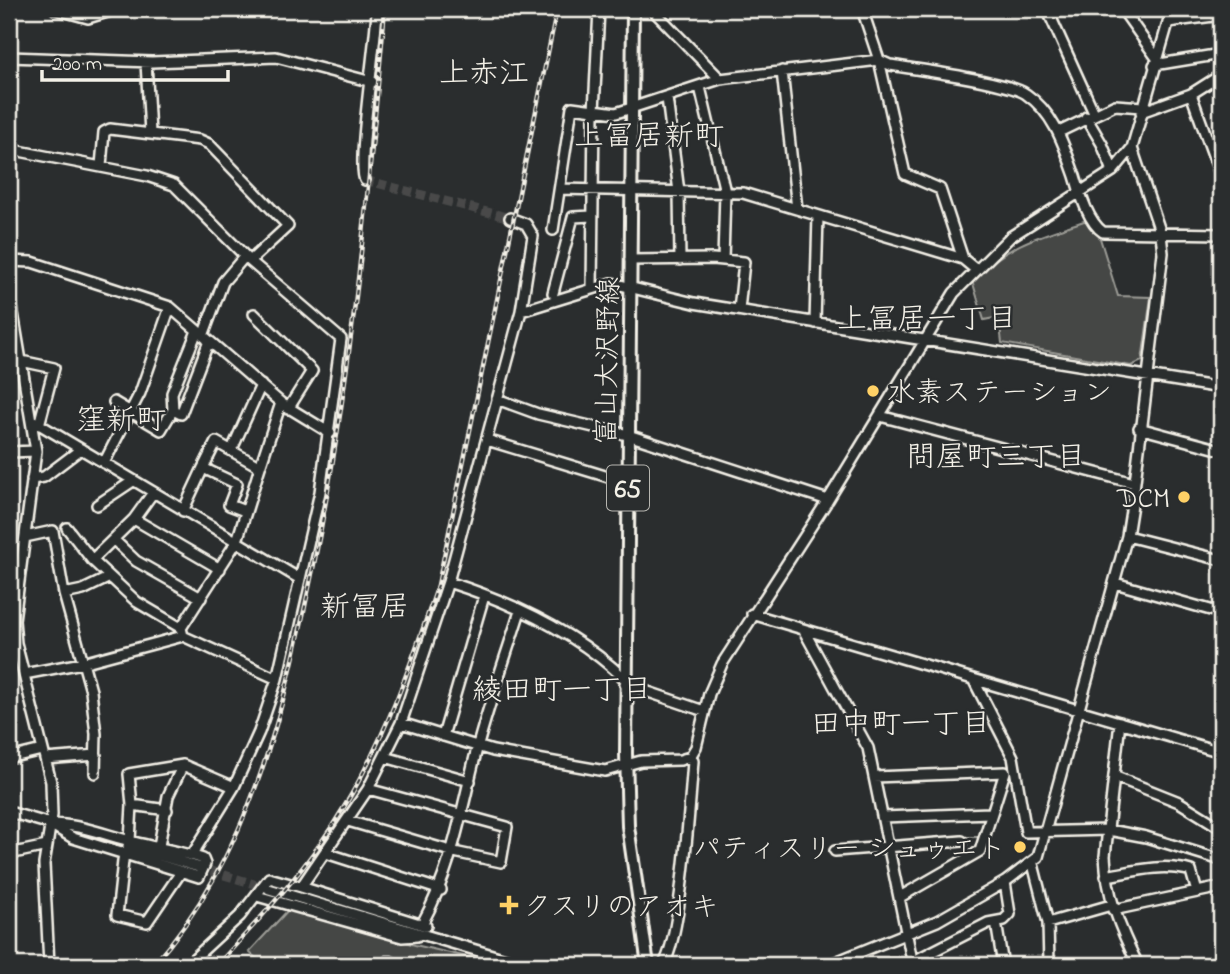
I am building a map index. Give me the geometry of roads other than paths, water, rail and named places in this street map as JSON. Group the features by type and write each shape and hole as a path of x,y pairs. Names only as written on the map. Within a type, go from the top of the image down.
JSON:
{"main road":[{"name":"富山大沢野線","path":"633,9 626,765 628,826 648,965"}],"street":[{"path":"55,9 89,18 117,9"},
{"path":"365,180 362,173 365,129 372,82 377,9"},
{"path":"592,289 592,190 599,9"},
{"path":"652,9 720,79"},
{"path":"862,9 879,60 905,174 940,189 963,259"},
{"path":"1046,9 1113,171"},
{"path":"1122,9 1155,61"},
{"path":"690,757 696,747 704,711 722,664 828,500 954,293 975,269 1020,229 1113,171 1132,148 1172,9"},
{"path":"1168,22 1221,15"},
{"path":"1155,61 1221,54"},
{"path":"9,57 146,62 276,57 372,82"},
{"path":"553,230 572,107 616,113 720,79 879,60 890,65 1020,91 1044,110 1059,132 1080,191 1098,228 1103,232 1221,234"},
{"path":"146,62 150,134"},
{"path":"782,71 797,209"},
{"path":"1059,132 1115,105 1142,110 1191,94 1221,75"},
{"path":"700,87 725,192 723,260"},
{"path":"1191,94 1221,177"},
{"path":"667,98 679,192 680,260"},
{"path":"101,166 107,130 200,140 209,144 288,226 247,258 223,282 203,336 181,414 173,410"},
{"path":"828,965 907,935 1005,882 1033,864 1038,857 1127,536 1163,253 1161,234 1132,148"},
{"path":"9,149 101,166 174,185 247,258 341,339 330,433 277,679 259,732 234,787 192,855"},
{"path":"559,189 743,193 963,259 975,269"},
{"path":"553,293 573,217 592,216"},
{"path":"815,323 818,216"},
{"path":"301,887 348,821 385,757 401,723 448,582 520,311 533,236 526,224 510,218"},
{"path":"9,261 32,262 170,307 284,406 330,433"},
{"path":"630,261 744,262 739,310"},
{"path":"520,311 612,283 694,303 1221,388"},
{"path":"9,289 35,423 36,451 12,644 24,674 53,803 44,893 49,965"},
{"path":"104,463 130,411 170,307"},
{"path":"24,674 82,663 182,632 237,541 260,467 284,406 312,371 254,314"},
{"path":"114,402 161,430 173,410 172,393 203,336"},
{"path":"21,361 54,368 35,423"},
{"path":"234,445 261,385"},
{"path":"497,399 538,414 628,435 828,500"},
{"path":"880,416 1134,483"},
{"path":"35,423 152,494 268,557 300,579"},
{"path":"1139,428 1221,450"},
{"path":"487,440 628,483"},
{"path":"183,511 216,442 260,467"},
{"path":"32,480 44,477 81,449"},
{"path":"9,452 36,451"},
{"path":"203,468 237,484 229,505 245,511"},
{"path":"97,506 133,481"},
{"path":"92,560 135,519 152,494"},
{"path":"135,519 162,538 220,569"},
{"path":"67,528 92,560 137,602 182,632 277,679"},
{"path":"25,537 53,531 64,594 95,716 95,773"},
{"path":"1127,536 1221,560"},
{"path":"114,540 136,561 201,598"},
{"path":"64,594 83,590 110,577"},
{"path":"448,582 520,611 581,643 625,682 704,711"},
{"path":"1115,583 1221,613"},
{"path":"443,736 484,596"},
{"path":"422,924 441,890 454,852 478,746 520,611"},
{"path":"752,614 1221,752"},
{"path":"803,629 868,748 900,897 910,964 1004,920 1010,914 1005,882"},
{"path":"973,678 1013,756 1026,832 1109,830 1146,837 1221,860"},
{"path":"1120,722 1106,876 1112,908 1138,965"},
{"path":"401,723 478,746 605,771 641,761 690,757"},
{"path":"9,758 96,755"},
{"path":"900,897 980,851 990,813 1013,756"},
{"path":"385,757 470,781"},
{"path":"663,965 673,935 678,905 691,790 693,761 690,757"},
{"path":"130,841 132,805 129,774 183,765 234,787"},
{"path":"159,846 168,796 183,765"},
{"path":"874,777 1005,772"},
{"path":"1116,777 1179,802 1221,828"},
{"path":"348,821 454,852 501,862 506,827 368,789"},
{"path":"132,805 166,810"},
{"path":"9,812 198,867"},
{"path":"883,817 990,813"},
{"path":"50,824 70,824 130,841 159,846 203,859 205,864 199,877 73,838 50,824"},
{"path":"835,851 962,841"},
{"path":"9,854 47,846"},
{"path":"124,852 117,915 147,922 181,872"},
{"path":"326,853 441,890"},
{"path":"1033,864 1048,923 1049,965"},
{"path":"1106,876 1162,866 1176,867 1191,871 1197,892"},
{"path":"187,965 257,896 270,878 422,924 427,927 425,936"},
{"path":"1048,923 1221,887"},
{"path":"270,889 526,965"},
{"path":"257,896 402,937 425,936"},
{"path":"996,922 1003,965"},
{"path":"1209,965 1221,960"}],"waterway":[{"path":"891,842 954,837"},
{"path":"963,837 980,837"},
{"path":"377,965 385,955 392,955 410,965"}],"tunnel":[{"path":"365,180 510,218"},
{"path":"198,867 267,888"}],"railway":[{"path":"153,965 187,921 216,875 240,826 260,776 290,671 327,495 348,357 365,218 385,9"},
{"path":"217,965 285,889 331,828 373,753 418,642 438,585 557,9"}],"place":[{"name":"水素ステーション","path":"873,391"},
{"name":"DCM","path":"1184,497"},
{"name":"パティスリー シュゥエト","path":"1020,847"},
{"name":"クスリのアオキ","path":"509,905"}],"district":[{"name":"上赤江","path":"484,72"},
{"name":"上冨居新町","path":"649,135"},
{"name":"上冨居一丁目","path":"927,318"},
{"name":"窪新町","path":"121,419"},
{"name":"問屋町三丁目","path":"996,456"},
{"name":"新冨居","path":"365,606"},
{"name":"綾田町一丁目","path":"562,689"},
{"name":"田中町一丁目","path":"901,723"}]}
